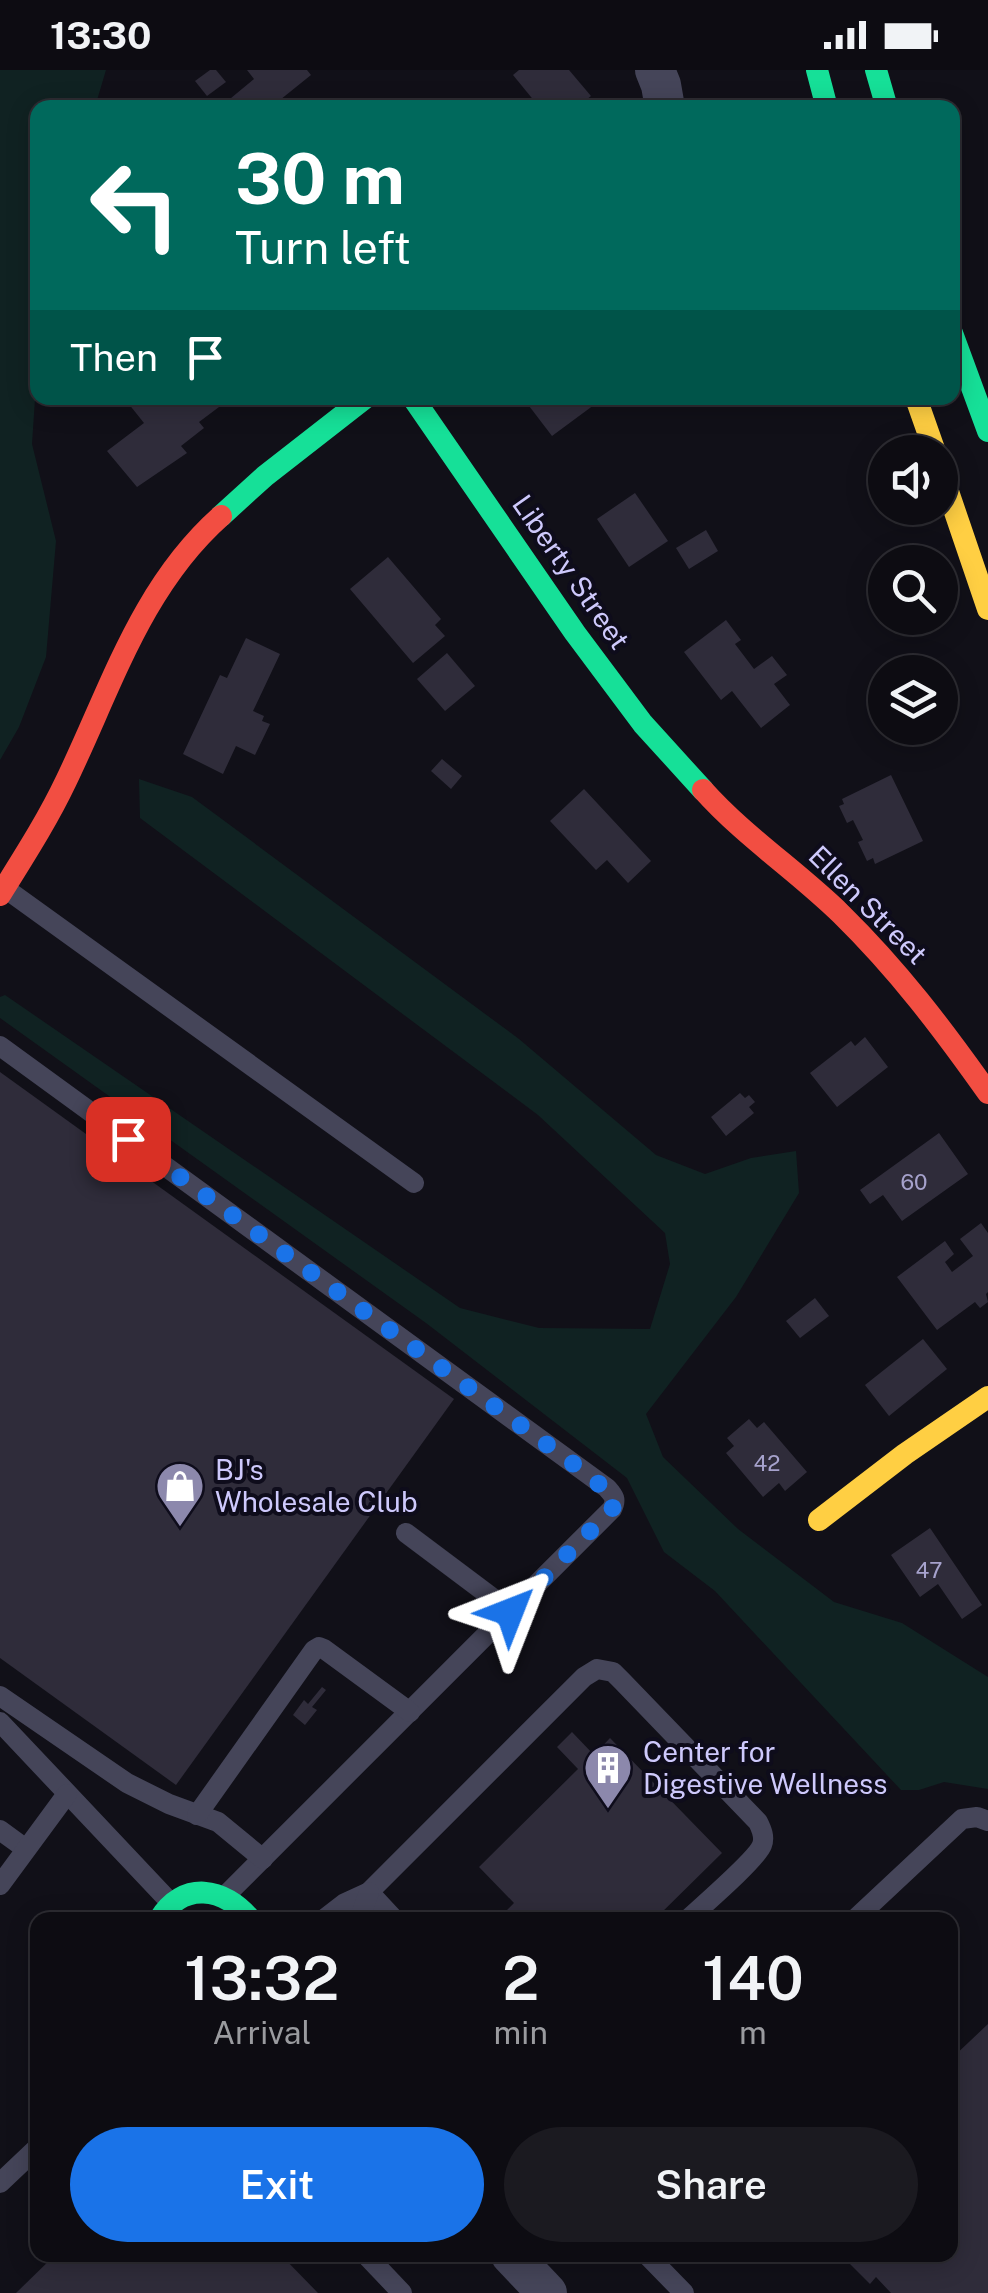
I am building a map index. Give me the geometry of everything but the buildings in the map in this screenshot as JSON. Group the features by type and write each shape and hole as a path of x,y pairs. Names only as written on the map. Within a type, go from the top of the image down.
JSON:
{"main road":[{"path":"816,70 825,100"},
{"path":"876,70 884,100"},
{"path":"960,355 988,431"},
{"path":"2,891 66,781 122,650 156,591 200,534 264,476 356,405"},
{"name":"Liberty Street","path":"418,405 575,634 643,724 689,774"},
{"path":"918,405 929,435"},
{"path":"958,521 988,609"},
{"name":"Ellen Street","path":"689,774 709,797 839,912 897,972 988,1093"},
{"path":"818,1520 988,1397"},
{"path":"165,1912 185,1896 205,1892 226,1896 246,1912"}],"street":[{"path":"656,70 664,100"},
{"path":"518,2262 547,2293"}],"lane":[{"path":"2,891 414,1183"},
{"path":"0,1046 614,1496 612,1509 226,1896"},
{"path":"406,1533 510,1612"},
{"path":"197,1815 314,1650 324,1649 410,1712"},
{"path":"333,1912 368,1892 597,1669 613,1672 758,1822 764,1840 756,1855 696,1912"},
{"path":"0,1696 128,1784 218,1822 263,1858"},
{"path":"0,1722 67,1794 165,1912"},
{"path":"0,1885 67,1794"},
{"path":"862,1912 962,1818 988,1820"},
{"path":"0,1830 26,1849"},
{"path":"361,1912 368,1892"},
{"path":"368,1892 387,1912"},
{"path":"0,2183 30,2155"},
{"path":"373,2262 402,2293"},
{"path":"654,2262 684,2293"}],"shaded area":[{"path":"0,70 106,70 97,100 30,100 32,444 56,541 46,657 19,727 0,760"},
{"path":"139,779 192,797 519,1039 656,1155 705,1174 751,1158 796,1151 799,1193 736,1297 646,1414 663,1457 738,1529 834,1602 902,1623 988,1677 988,1789 944,1782 919,1790 901,1790 715,1591 664,1552 627,1478 426,1323 0,1018 0,997 5,995 460,1308 539,1328 650,1329 670,1264 665,1233 538,1115 140,818"}],"traffic: fast":[{"path":"817,70 825,100"},
{"path":"876,70 885,100"},
{"path":"960,355 988,431"},
{"path":"221,516 356,405"},
{"path":"418,405 575,633 643,724 703,790"},
{"path":"165,1912 180,1898 204,1893 229,1900 243,1912"}],"traffic: slow":[{"path":"918,405 929,435"},
{"path":"958,521 988,609"},
{"path":"819,1520 988,1397"}],"traffic: jam":[{"path":"0,895 59,796 149,607 169,574 221,516"},
{"path":"703,790 824,898 882,956 988,1093"}],"place":[{"name":"BJ's Wholesale Club","path":"180,1528"},
{"name":"Center for Digestive Wellness","path":"608,1810"}],"route":[{"path":"128,1139 614,1496 612,1509 510,1612"}]}
